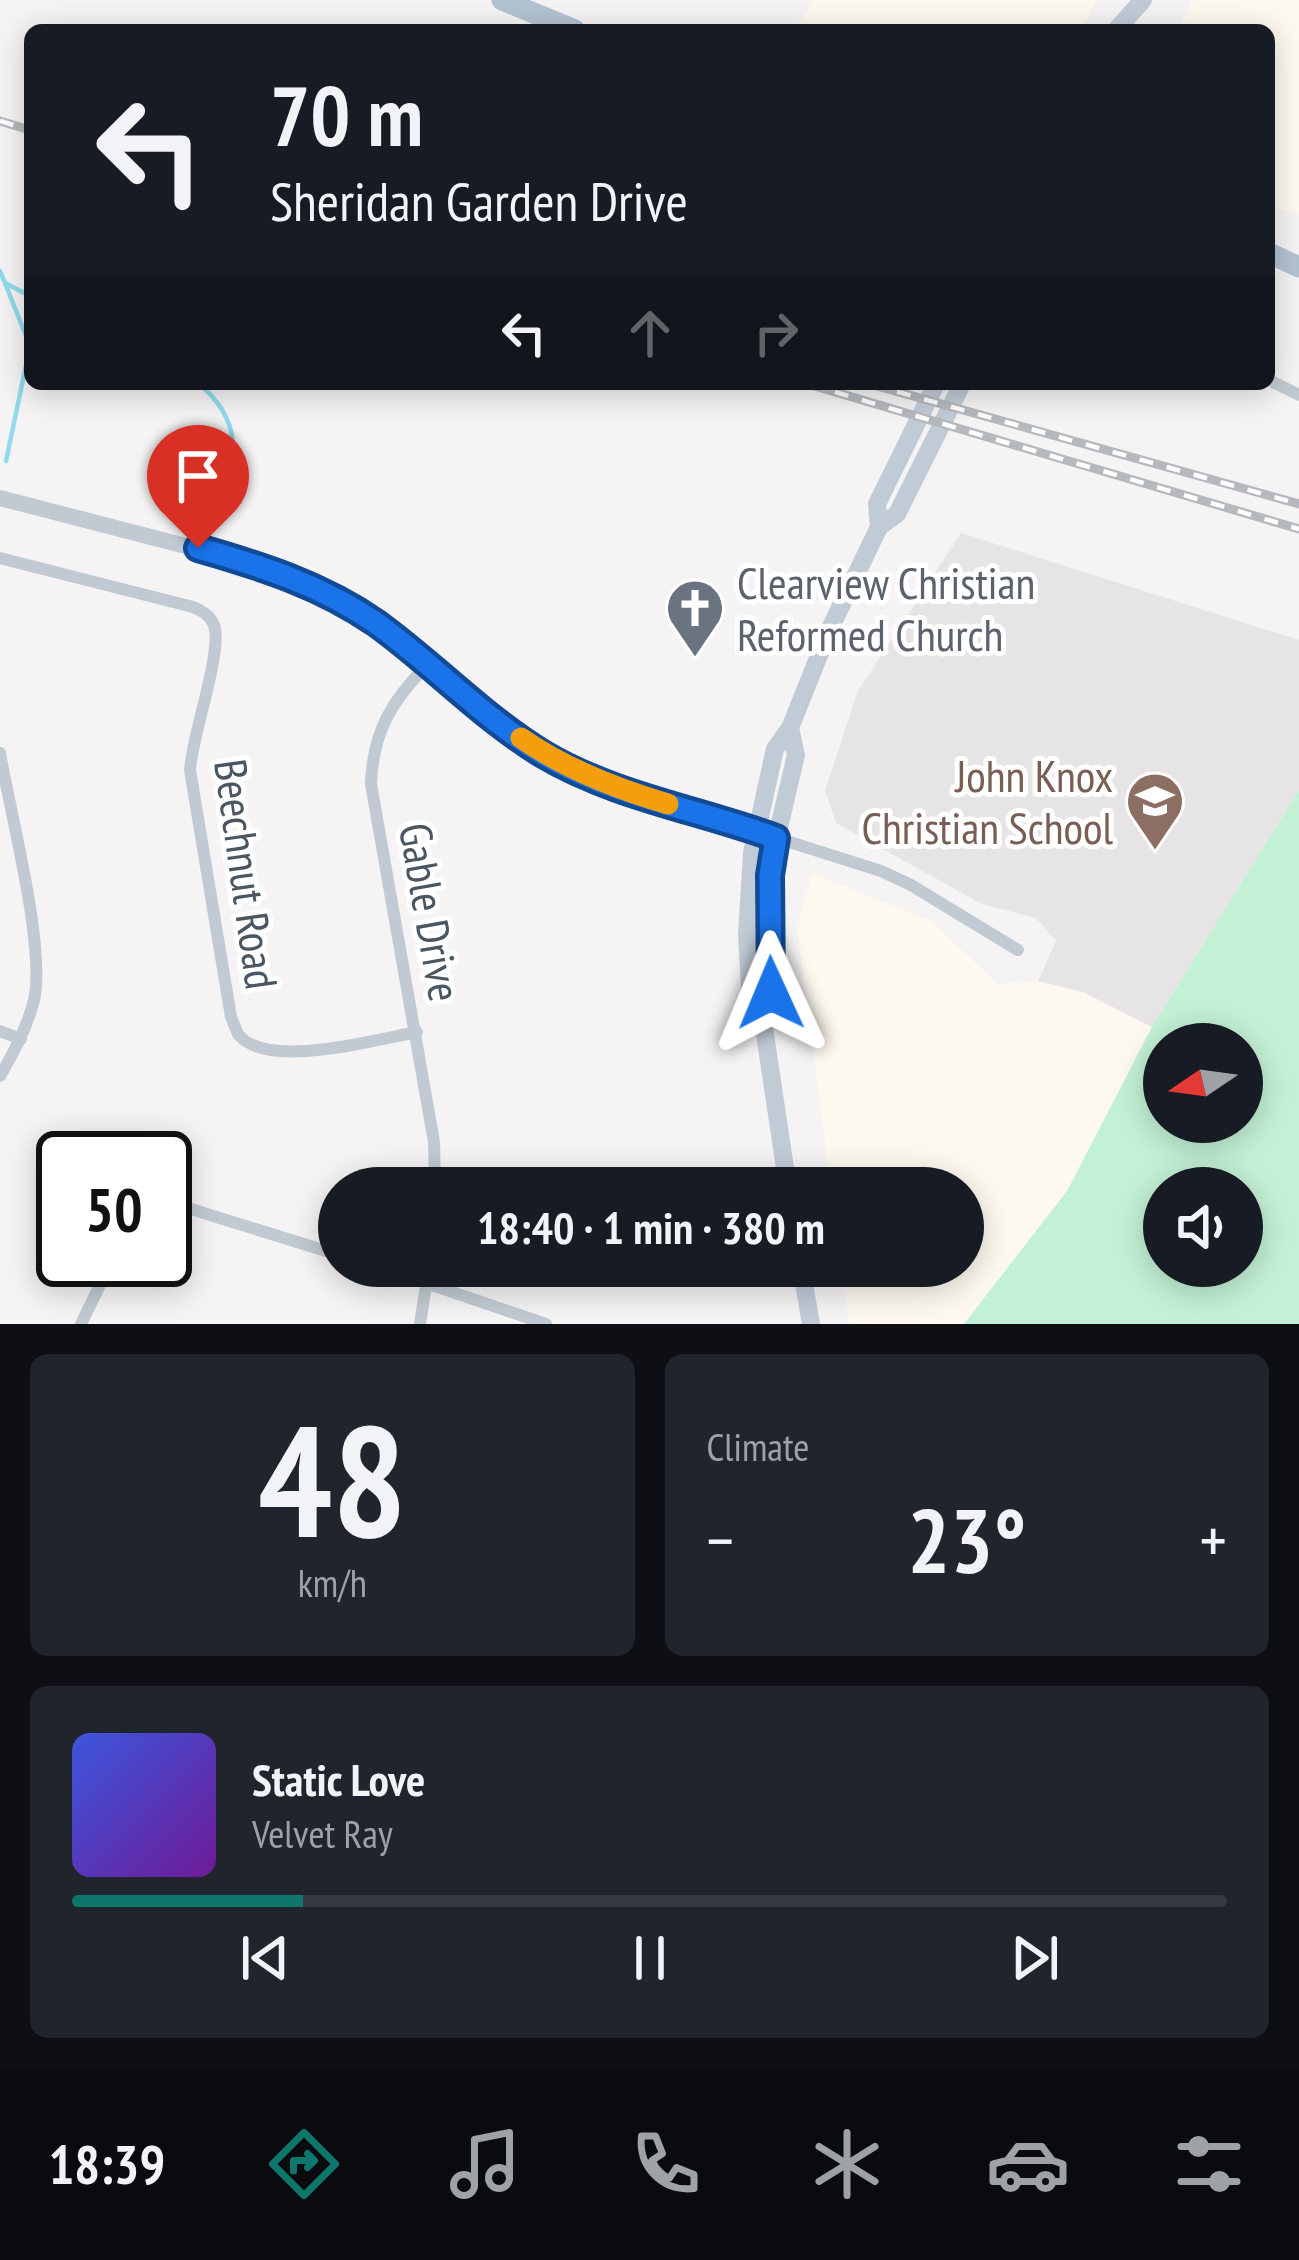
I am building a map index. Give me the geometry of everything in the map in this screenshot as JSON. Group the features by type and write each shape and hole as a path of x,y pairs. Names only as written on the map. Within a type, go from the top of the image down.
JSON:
{"main road":[{"path":"502,0 560,24"},
{"path":"879,527 877,504 934,390"},
{"path":"785,1167 763,1021 751,999 747,935 757,831 776,749 790,728 828,633 879,527 897,514 959,390"},
{"path":"763,1021 771,993 770,875 796,754 790,728"},
{"path":"805,1287 812,1324"}],"street":[{"path":"0,498 259,565 322,590 377,624 545,755 654,800 881,872 1018,950"},
{"name":"Beechnut Road","path":"0,558 193,607 214,623 217,641 191,745 190,770 237,1034 266,1049 307,1052 417,1032"},
{"name":"Gable Drive","path":"426,666 388,710 377,734 372,771 417,1032 435,1167"},
{"path":"0,753 36,954 35,997 21,1040 0,1076"},
{"path":"0,1031 21,1040"},
{"path":"192,1209 318,1248"},
{"path":"82,1324 99,1287"},
{"path":"420,1324 426,1287"},
{"path":"441,1287 546,1324"}],"shaded area":[{"path":"814,0 1097,0 1084,24 799,24"},
{"path":"1193,0 1299,0 1299,215 1275,206 1275,24 1181,24"},
{"path":"961,533 1299,640 1299,790 1154,1023 1144,1023 1083,992 1038,981 1056,941 1036,918 982,904 836,823 825,791 858,691"},
{"path":"812,873 933,922 997,984 1038,981 1083,992 1144,1023 1143,1044 1067,1191 966,1324 849,1324 844,1287 984,1287 984,1167 828,1167 797,928"}],"green space":[{"path":"1299,790 1299,1324 964,1324 1067,1191 1143,1044 1143,1143 1263,1143 1263,1023 1154,1023"}],"waterway":[{"path":"0,271 5,283 24,293"},
{"path":"5,283 24,331"},
{"path":"6,461 24,375"},
{"path":"205,390 223,411 233,440 227,507"}],"railway":[{"path":"0,121 24,128"},
{"path":"828,390 1299,529"},
{"path":"891,390 1299,504"}],"slow traffic":[{"path":"521,738 589,775 668,804"}],"place":[{"name":"Clearview Christian Reformed Church","path":"695,659"},
{"name":"John Knox Christian School","path":"1155,852"}],"route":[{"path":"198,548 322,590 377,624 494,720 545,755 654,800 776,838 770,875 771,993"}]}
